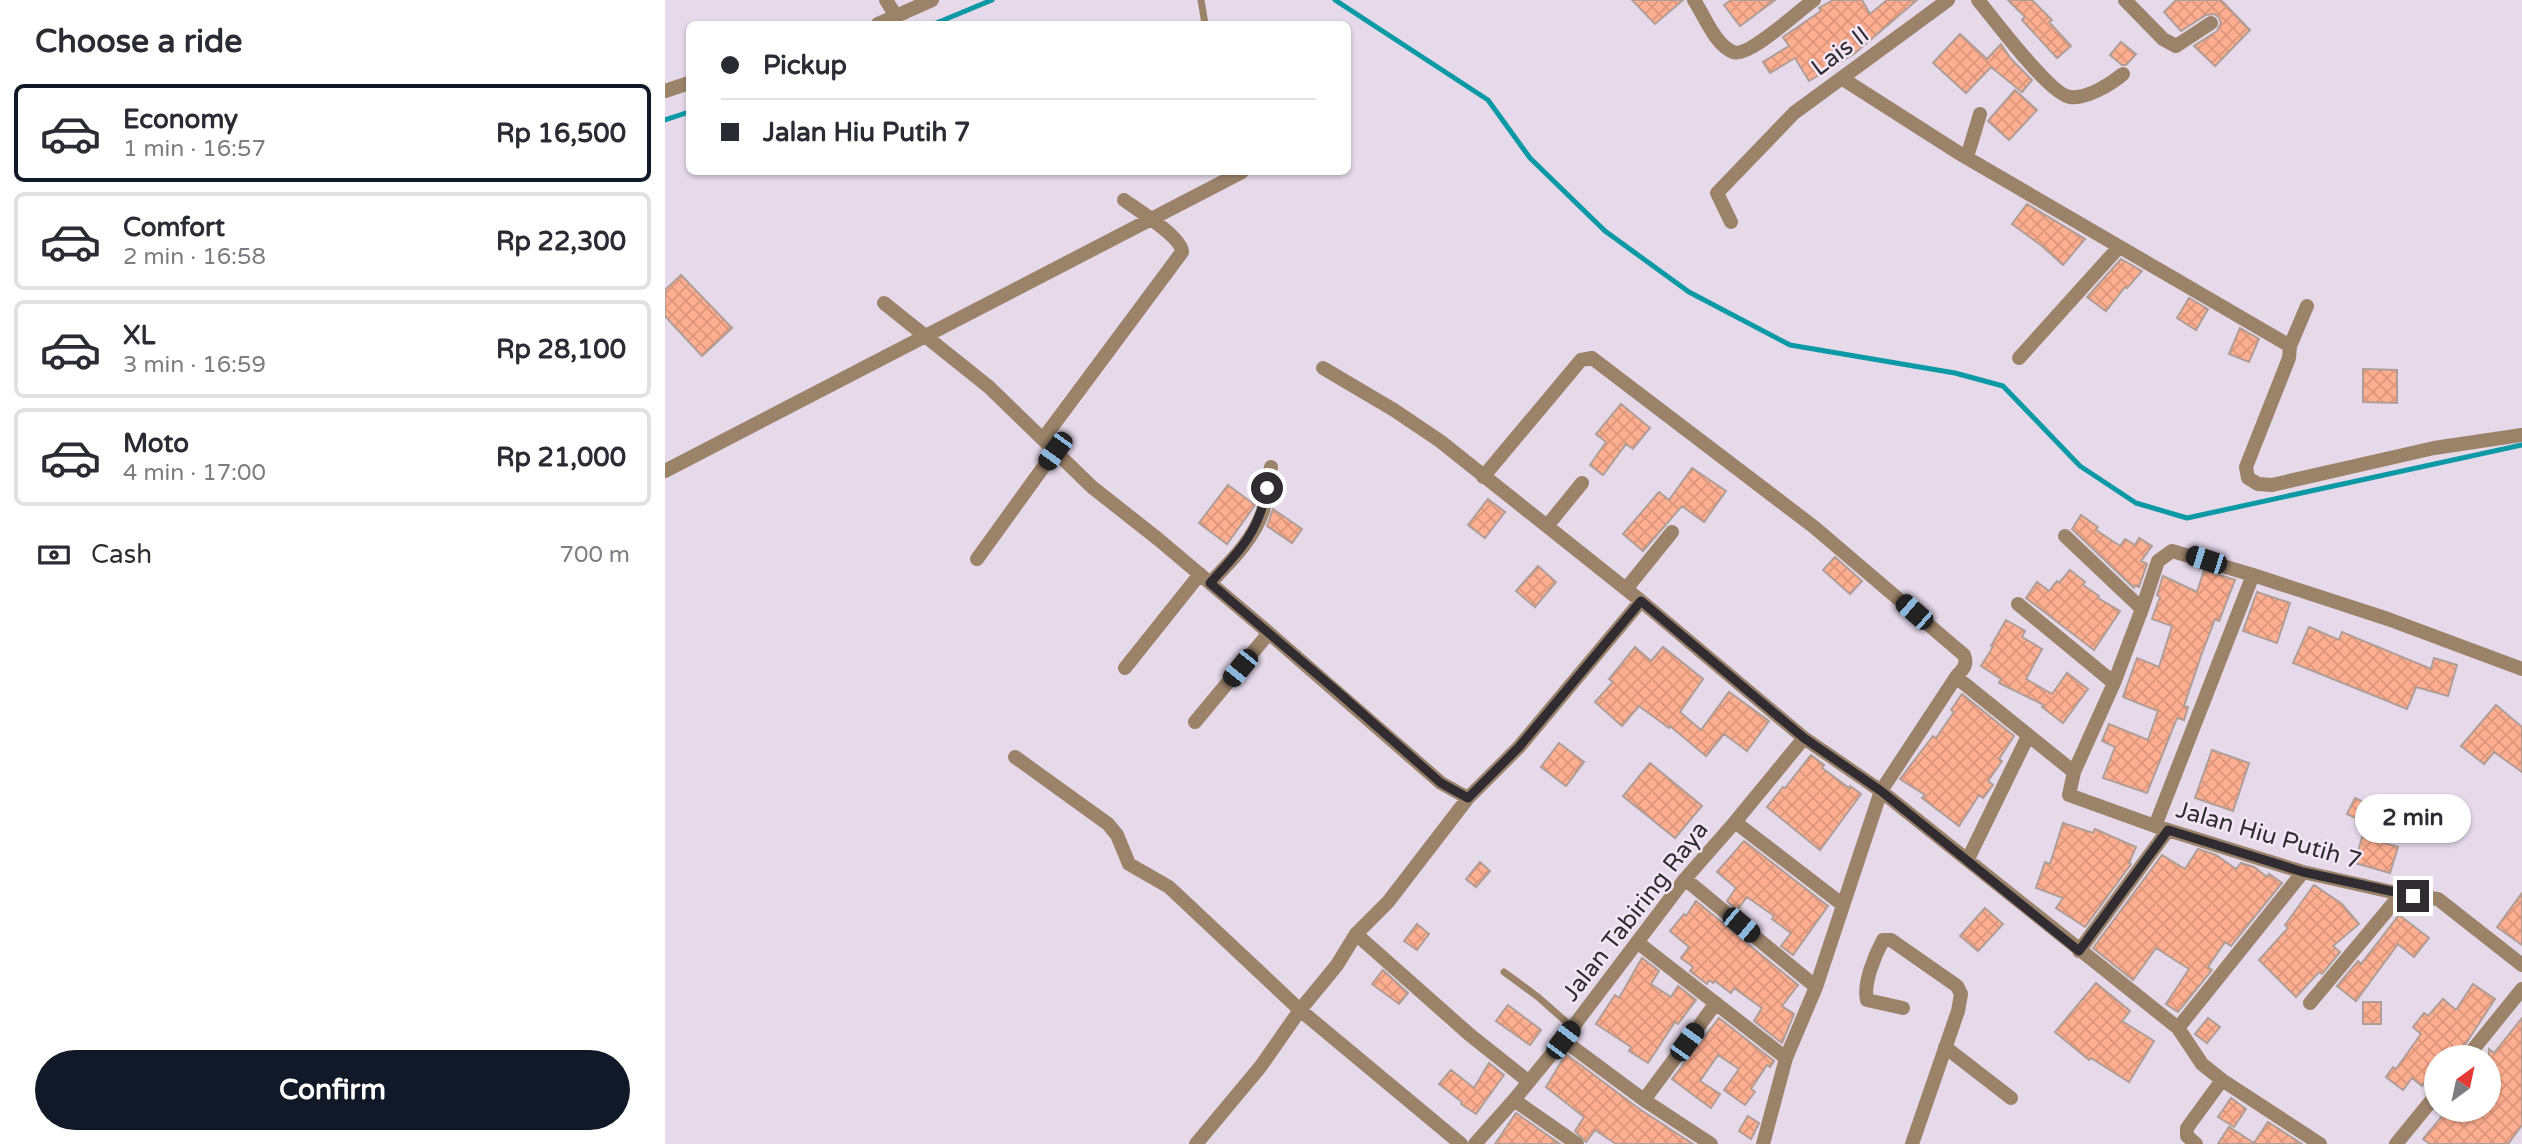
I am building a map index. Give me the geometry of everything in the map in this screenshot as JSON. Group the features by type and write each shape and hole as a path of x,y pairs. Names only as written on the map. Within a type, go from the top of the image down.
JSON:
{"street":[{"path":"886,0 896,16"},
{"path":"885,21 932,0"},
{"path":"1694,0 1718,39 1734,53 1741,53 1756,45 1807,2"},
{"name":"Lais II","path":"1731,222 1717,193 1794,113 1948,0"},
{"path":"1979,0 2014,45 2060,93 2070,97 2095,91 2110,85 2123,74"},
{"path":"2125,0 2163,39 2176,46 2211,23"},
{"path":"1843,79 1967,157 2290,346"},
{"path":"665,91 686,84"},
{"path":"1967,157 1980,114"},
{"path":"665,471 1236,175"},
{"path":"1043,439 1182,251 1182,246 1175,239 1124,200"},
{"path":"2019,358 2119,247"},
{"path":"884,303 989,387 1092,487 1269,633 1441,783 1468,798"},
{"path":"2307,306 2246,467 2248,478 2258,484 2272,485 2434,448 2522,435"},
{"path":"1483,477 1581,360 1592,358 1814,527 1964,655 1964,668 1881,791 1816,987 1786,1058 1763,1144"},
{"path":"1323,368 1440,441 1641,601 1804,738 1881,791 2178,1028 2202,1064 2222,1080 2320,1144"},
{"path":"977,559 1055,451"},
{"path":"1125,668 1205,579 1245,545 1263,510 1271,467"},
{"path":"1547,526 1582,483"},
{"path":"1626,589 1672,531"},
{"path":"2064,536 2143,609"},
{"path":"1956,677 2074,772 2114,683 2143,609 2158,561 2172,551 2388,619 2522,669"},
{"path":"2079,951 2161,828 2252,575"},
{"path":"1196,1144 1261,1066 1300,1010 1337,965 1356,934 1388,902 1468,798 1519,747 1641,601"},
{"path":"2018,604 2114,683"},
{"path":"1195,722 1269,633"},
{"path":"1968,859 2028,736"},
{"name":"Jalan Tabiring Raya","path":"1475,1144 1563,1040 1685,878 1804,738"},
{"path":"1015,757 1108,824 1117,835 1129,864 1169,887 1300,1010 1461,1144"},
{"name":"Jalan Hiu Putih 7","path":"2074,772 2069,795 2161,828 2303,872 2400,894 2438,899 2522,965"},
{"path":"1735,822 1843,905"},
{"path":"2178,1028 2303,872"},
{"path":"1685,878 1816,987"},
{"path":"2310,1003 2400,894"},
{"path":"1356,934 1528,1081"},
{"path":"1903,1009 1867,1000 1865,993 1883,940 1891,940 1957,986 1961,994 1912,1144"},
{"path":"1637,942 1786,1058"},
{"path":"2477,1045 2522,989"},
{"path":"1644,1100 1716,1003"},
{"path":"1563,1040 1644,1100 1711,1144"},
{"path":"1945,1047 2011,1098"},
{"path":"2196,1144 2187,1136 2187,1128 2222,1080"},
{"path":"1514,1100 1577,1144"},
{"path":"2396,1144 2424,1110"}],"lane":[{"path":"1201,0 1204,21"},
{"path":"1504,972 1572,1027"}],"building":[{"path":"1632,0 1683,0 1655,24"},
{"path":"1731,0 1775,0 1740,26 1724,5"},
{"path":"1833,0 1862,0 1870,14 1887,0 1917,0 1854,54 1809,81 1795,58 1770,73 1763,62 1789,46 1783,37"},
{"path":"2008,0 2032,0 2052,20 2049,22 2071,46 2057,58 2022,20 2025,17"},
{"path":"2176,0 2221,0 2250,30 2215,66 2194,46 2217,31 2221,23 2219,18 2215,14 2206,15 2181,31 2164,12"},
{"path":"1960,34 1987,59 2001,44 2011,59 2032,80 2022,92 1991,67 1966,93 1933,63"},
{"path":"2121,42 2136,54 2126,65 2122,65 2110,55"},
{"path":"2015,90 2037,110 2009,140 1988,121"},
{"path":"2027,204 2085,239 2063,265 2012,224"},
{"path":"2121,259 2142,271 2106,311 2087,297"},
{"path":"681,275 732,328 702,356 665,316 665,290"},
{"path":"2189,298 2208,309 2196,330 2177,318"},
{"path":"2240,328 2259,339 2249,362 2229,354"},
{"path":"2363,369 2397,370 2397,403 2363,402"},
{"path":"1621,404 1650,428 1633,449 1626,444 1603,475 1590,465 1606,442 1596,434"},
{"path":"1692,468 1726,491 1704,522 1682,506 1643,551 1623,534 1659,492 1669,500"},
{"path":"1228,485 1255,505 1227,544 1199,523"},
{"path":"1488,499 1505,512 1485,538 1468,525"},
{"path":"1273,509 1302,529 1292,543 1267,526"},
{"path":"2081,515 2098,527 2096,530 2120,546 2125,539 2135,545 2139,538 2152,546 2141,561 2147,564 2139,587 2135,585 2134,588 2072,529"},
{"path":"1835,557 1862,581 1850,594 1823,570"},
{"path":"1538,566 1556,582 1535,607 1516,591"},
{"path":"2070,570 2085,582 2083,585 2099,596 2098,598 2120,611 2094,650 2026,598 2037,582 2049,591"},
{"path":"2204,570 2235,580 2219,621 2215,619 2202,653 2184,706 2188,707 2184,720 2177,718 2147,793 2103,778 2115,747 2102,741 2109,724 2148,740 2158,711 2123,697 2137,658 2159,667 2172,626 2152,619 2160,597 2157,595 2163,576 2197,592"},
{"path":"2257,592 2290,603 2277,643 2243,631"},
{"path":"2006,620 2025,631 2022,637 2042,649 2026,679 2052,694 2067,673 2088,689 2063,723 2042,707 2044,705 1999,683 2001,679 1981,666"},
{"path":"2309,627 2339,640 2342,632 2431,669 2434,658 2457,665 2448,696 2416,687 2407,709 2293,663"},
{"path":"1635,647 1651,661 1663,647 1703,679 1680,712 1701,730 1729,692 1769,721 1747,751 1724,734 1706,756 1670,726 1669,728 1639,706 1622,726 1595,702 1613,682 1609,679"},
{"path":"1962,694 2014,736 1999,759 2002,761 1988,781 1993,785 1983,798 1979,795 1959,826 1922,798 1925,795 1900,779 1933,736 1936,738 1954,712 1951,710"},
{"path":"2496,705 2522,727 2522,772 2494,752 2484,764 2461,746"},
{"path":"1559,743 1584,762 1566,786 1541,767"},
{"path":"2212,750 2249,763 2233,811 2195,798"},
{"path":"1811,755 1824,765 1822,768 1861,794 1820,850 1767,807"},
{"path":"1650,763 1702,806 1675,838 1623,796"},
{"path":"2355,798 2372,806 2364,822 2347,814"},
{"path":"2063,823 2093,833 2095,829 2136,847 2129,863 2131,864 2085,927 2056,908 2063,898 2036,888 2045,862 2050,864"},
{"path":"2362,837 2398,847 2390,873 2355,863"},
{"path":"1744,841 1828,906 1793,955 1781,946 1791,933 1772,919 1774,916 1747,897 1737,910 1727,901 1736,888 1717,872"},
{"path":"2198,849 2216,855 2236,869 2241,863 2254,867 2267,877 2269,874 2282,883 2231,946 2225,942 2208,967 2212,970 2178,1012 2166,1004 2189,969 2156,948 2133,980 2093,948 2162,855 2185,869"},
{"path":"1480,862 1490,871 1476,887 1466,879"},
{"path":"2314,885 2342,904 2359,924 2333,946 2340,952 2322,974 2319,972 2296,997 2259,960 2288,928 2285,925"},
{"path":"2522,893 2522,945 2497,927"},
{"path":"1696,901 1798,985 1782,1006 1794,1014 1782,1043 1754,1021 1762,1008 1734,988 1731,993 1715,981 1713,983 1709,980 1707,984 1690,971 1693,967 1681,958 1689,947 1670,931 1684,914 1686,916"},
{"path":"1985,908 2003,924 1978,951 1960,936"},
{"path":"2399,915 2429,938 2414,957 2398,944 2356,1001 2337,986 2358,961 2361,964"},
{"path":"1417,924 1429,934 1417,950 1404,941"},
{"path":"1642,958 1659,971 1651,984 1671,997 1678,986 1696,1000 1678,1024 1675,1022 1648,1063 1629,1051 1631,1047 1596,1024 1615,995 1619,998"},
{"path":"1383,970 1408,993 1399,1004 1372,984"},
{"path":"2096,983 2130,1011 2122,1021 2154,1041 2129,1082 2091,1058 2089,1060 2055,1032"},
{"path":"2473,984 2495,999 2465,1045 2424,1045 2422,1086 2412,1078 2403,1090 2386,1077 2393,1067 2396,1069 2421,1034 2413,1027 2424,1013 2428,1016 2443,999 2456,1010"},
{"path":"2363,1002 2381,1002 2381,1024 2363,1024"},
{"path":"1508,1005 1541,1030 1530,1045 1496,1021"},
{"path":"1719,1018 1774,1061 1770,1067 1767,1065 1751,1089 1755,1092 1745,1105 1724,1090 1739,1069 1718,1055 1700,1081 1720,1094 1711,1108 1672,1079"},
{"path":"2208,1018 2220,1027 2207,1043 2195,1034"},
{"path":"2522,1018 2522,1125 2508,1144 2430,1144 2423,1139 2437,1122 2501,1122 2500,1045"},
{"path":"1566,1054 1638,1108 1693,1144 1616,1144 1595,1130 1586,1142 1575,1131 1584,1117 1546,1087"},
{"path":"1489,1063 1504,1075 1476,1114 1439,1084 1451,1070 1474,1088"},
{"path":"2231,1098 2246,1109 2234,1127 2218,1117"},
{"path":"1516,1113 1560,1144 1495,1144"},
{"path":"1748,1116 1759,1123 1751,1139 1739,1131"},
{"path":"2268,1122 2302,1144 2218,1144 2229,1127 2254,1143"}],"waterway":[{"path":"941,21 992,0"},
{"path":"1335,0 1488,100 1530,158 1605,231 1689,292 1790,345 1955,373 2003,386 2080,466 2136,503 2187,518 2522,445"},
{"path":"665,120 686,113"}],"route":[{"path":"1267,488 1263,510 1255,529 1245,545 1210,583 1441,783 1468,798 1519,747 1641,601 1804,738 1881,791 2079,951 2168,830 2303,872 2413,896"}]}
